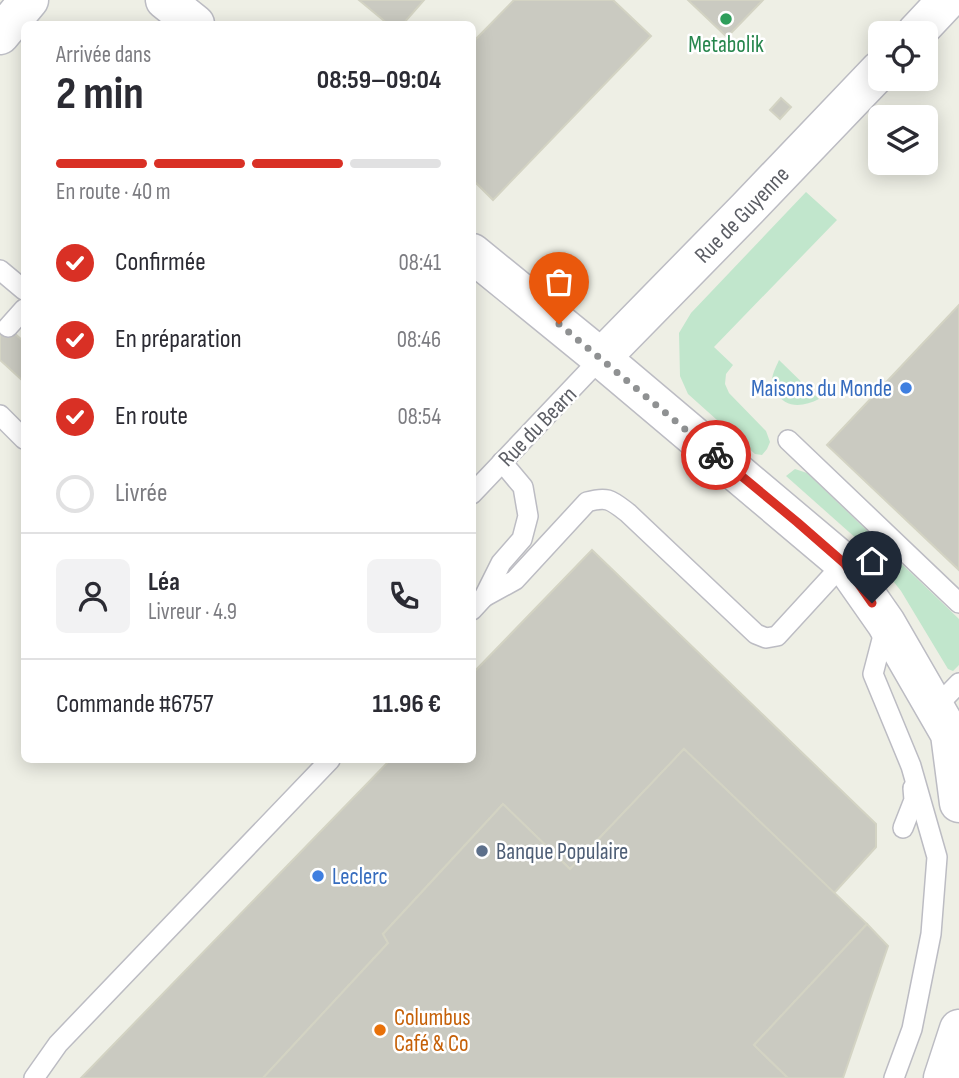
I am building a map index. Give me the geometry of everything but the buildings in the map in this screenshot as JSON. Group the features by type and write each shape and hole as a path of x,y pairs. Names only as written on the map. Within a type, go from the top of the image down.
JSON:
{"street":[{"path":"0,35 29,0"},
{"path":"165,0 191,21"},
{"path":"927,21 947,0"},
{"name":"Rue de Guyenne","path":"601,358 868,83"},
{"path":"476,256 844,563 886,624 947,696 959,803"},
{"path":"943,1078 959,1029"}],"lane":[{"path":"0,270 21,288"},
{"path":"8,327 21,312"},
{"name":"Rue du Bearn","path":"476,490 601,358"},
{"path":"0,415 21,436"},
{"path":"788,440 959,603"},
{"path":"478,603 501,563 522,539 528,516 523,487 502,462"},
{"path":"478,603 515,580 587,502 601,498 614,502 628,513 756,634 766,638 777,636 844,563"},
{"path":"886,624 873,674 911,766 937,857 931,934 912,1029 894,1078"},
{"path":"34,1078 58,1044 327,763"},
{"path":"903,828 914,800 911,766"}],"green space":[{"path":"806,192 837,220 714,347 733,365 726,374 725,384 729,393 766,431 770,442 767,449 762,455 755,454 688,394 680,376 679,333 691,313"},
{"path":"779,360 819,399 795,405 779,397 772,381"},
{"path":"795,469 807,473 959,619 959,665 953,671 948,669 901,591 867,548 786,476"}],"way so far":[{"path":"559,324 716,455"}],"place":[{"name":"Metabolik","path":"726,19"},
{"name":"Maisons du Monde","path":"906,388"},
{"name":"Banque Populaire","path":"482,851"},
{"name":"Leclerc","path":"318,876"},
{"name":"Columbus Café & Co","path":"380,1030"}],"route":[{"path":"716,455 844,563 872,603"}]}
